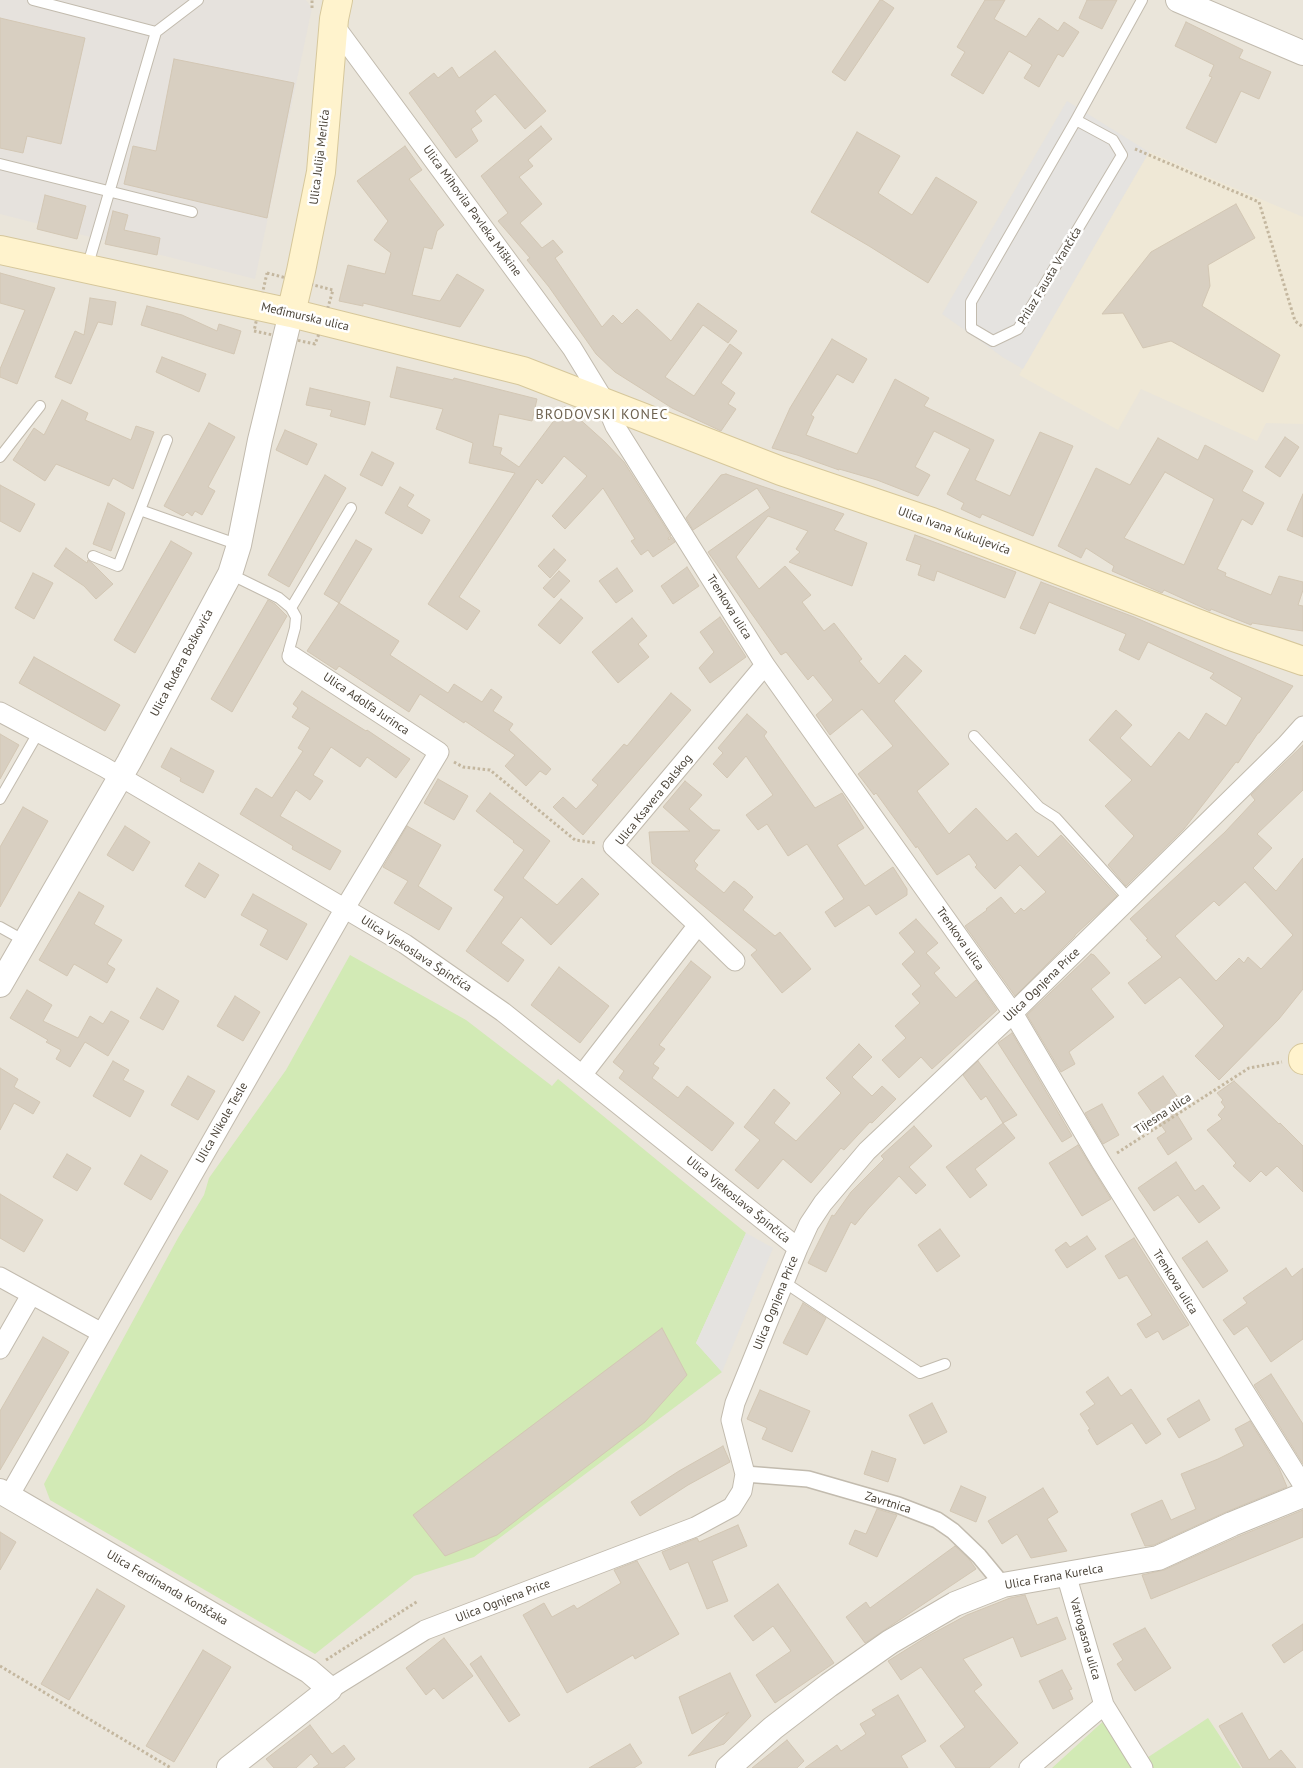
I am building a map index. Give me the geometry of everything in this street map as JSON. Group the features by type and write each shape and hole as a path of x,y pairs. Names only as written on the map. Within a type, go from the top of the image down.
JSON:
{"main road":[{"name":"Ulica Julija Merlića","path":"291,313 321,172 336,12"},
{"name":"Međimurska ulica","path":"0,250 291,313 523,371 605,402"},
{"name":"Ulica Ivana Kukuljevića","path":"605,402 781,471 932,522 1228,635 1303,661"}],"street":[{"path":"1178,0 1302,50"},
{"name":"Ulica Mihovila Pavleka Miškine","path":"336,12 572,348 605,402"},
{"name":"Ulica Ruđera Boškovića","path":"0,985 120,776 230,574 239,545 260,440 291,313"},
{"name":"Trenkova ulica","path":"605,402 615,426 765,665 1013,1013 1101,1162 1303,1485"},
{"name":"Ulica Adolfa Jurinca","path":"292,656 439,752"},
{"name":"Ulica Ksavera Đalskog","path":"735,961 614,846 765,665"},
{"name":"Ulica Vjekoslava Špinčića","path":"0,712 120,776 404,944 503,1012 798,1248"},
{"name":"Ulica Ognjena Price","path":"229,1768 330,1690 424,1630 695,1527 732,1507 742,1491 745,1474 731,1420 735,1403 798,1248 809,1224 823,1202 867,1151 1129,900 1303,726"},
{"name":"Ulica Nikole Tesle","path":"5,1493 102,1334 345,908 439,752"},
{"path":"582,1075 698,925"},
{"path":"0,1277 102,1334"},
{"path":"0,1349 31,1295"},
{"name":"Zavrtnica","path":"745,1474 808,1479 898,1505 937,1520 954,1531 979,1556 1003,1585"},
{"name":"Ulica Ferdinanda Konščaka","path":"5,1493 309,1671 330,1690"},
{"name":"Ulica Frana Kurelca","path":"728,1768 773,1728 829,1685 890,1642 955,1604 1003,1585 1158,1558 1232,1524 1303,1495"},
{"name":"Vatrogasna ulica","path":"1066,1574 1104,1705 1143,1768"},
{"path":"1029,1768 1104,1705"}],"lane":[{"path":"33,0 156,32"},
{"path":"87,269 156,32 198,0"},
{"name":"Prilaz Fausta Vrančića","path":"1113,140 1122,155 1018,330 993,341 971,328 971,302 1076,120 1142,0"},
{"path":"1076,120 1113,140"},
{"path":"0,164 192,212"},
{"path":"0,457 40,406"},
{"path":"93,556 118,566 166,440"},
{"path":"290,608 351,508"},
{"path":"140,510 239,545"},
{"path":"230,574 251,586 279,598 290,608 296,617 289,650 292,656"},
{"path":"0,799 38,733"},
{"path":"974,736 1039,807 1056,818 1129,900"},
{"path":"0,927 25,941"},
{"path":"784,1282 920,1373 945,1364"}],"path":[{"path":"1113,140 1259,202 1295,322 1303,327"},
{"path":"439,752 464,767 490,770 576,840 614,846"},
{"name":"Tijesna ulica","path":"1101,1162 1146,1136 1249,1068 1303,1059"},
{"path":"0,1666 171,1768"}],"shaded area":[{"path":"0,0 1303,0 1303,1768 0,1768"},
{"path":"0,0 306,0 312,8 255,279 0,214"},
{"path":"1067,101 1149,152 1023,369 1004,358 942,314"},
{"path":"1149,152 1303,217 1303,424 1266,423 1257,441 1141,389 1118,430 1019,375"},
{"path":"746,1233 773,1248 722,1372 696,1343"}],"green space":[{"path":"350,955 466,1020 552,1086 558,1079 746,1233 696,1343 722,1372 474,1557 414,1576 315,1654 50,1500 44,1484 178,1238 204,1195 209,1178 286,1070"},
{"path":"1109,1716 1136,1765 1208,1718 1241,1768 1052,1768"}],"building":[{"path":"880,0 894,8 845,81 832,72"},
{"path":"985,0 1005,0 994,19 1026,37 1039,18 1058,31 1064,22 1079,32 1063,57 1058,54 1039,87 1024,78 1032,65 1009,51 983,94 951,75 965,52 957,47"},
{"path":"1087,0 1117,0 1102,29 1079,18"},
{"path":"0,18 85,38 61,144 27,136 23,153 0,148"},
{"path":"1186,22 1243,50 1239,58 1271,72 1259,99 1241,91 1216,143 1186,128 1212,77 1209,76 1214,65 1175,46"},
{"path":"495,51 546,111 525,129 495,94 475,111 482,121 471,129 478,141 456,158 409,93 434,73 438,78 452,67 459,78"},
{"path":"174,59 294,83 267,218 124,184 133,146 156,151"},
{"path":"541,126 552,139 528,160 533,166 519,177 542,204 520,223 542,248 553,240 563,252 555,258 602,327 613,315 622,324 637,309 671,341 698,303 737,331 728,343 703,325 665,377 694,396 730,344 742,353 721,383 735,393 728,404 736,409 721,431 672,408 615,372 596,354 549,287 527,260 530,258 498,221 508,213 481,176"},
{"path":"857,132 900,156 878,193 912,215 936,177 977,202 928,283 811,212"},
{"path":"405,146 422,170 409,179 444,225 437,231 432,249 424,247 412,295 440,301 457,274 484,290 460,327 363,303 363,306 339,301 348,265 385,274 391,253 374,240 388,221 357,181"},
{"path":"45,195 86,206 77,239 37,229"},
{"path":"1236,204 1255,238 1208,265 1210,286 1202,306 1280,355 1263,392 1171,341 1143,348 1123,313 1102,314 1151,252"},
{"path":"113,211 128,215 124,230 160,238 157,255 105,244"},
{"path":"0,273 55,288 17,384 0,377 0,369 25,310 0,303"},
{"path":"90,298 116,302 112,325 98,322 71,384 55,377 75,331 84,335"},
{"path":"147,306 182,315 217,331 219,324 241,331 234,354 141,325"},
{"path":"832,339 867,359 853,383 837,374 811,415 814,417 806,435 857,454 895,379 929,398 924,406 994,440 975,480 1010,496 1040,432 1073,446 1033,536 982,514 980,518 961,509 964,503 947,494 970,449 934,431 915,467 930,475 918,496 877,480 839,470 772,448 790,408"},
{"path":"162,357 206,374 199,392 156,372"},
{"path":"397,367 453,380 454,378 537,399 532,421 499,414 493,446 502,448 500,454 519,467 565,406 624,462 671,536 668,538 669,540 671,537 675,542 653,557 648,550 641,555 631,541 635,539 603,488 565,529 552,516 587,476 564,456 542,484 537,479 459,597 480,611 467,630 428,604 515,473 469,463 473,443 436,429 443,409 390,397"},
{"path":"310,388 370,402 365,425 330,416 332,410 306,405"},
{"path":"62,400 88,413 85,420 131,440 136,426 154,432 133,489 113,478 109,486 56,464 45,481 13,460 34,428 44,435"},
{"path":"209,423 235,437 208,487 215,491 202,515 195,511 192,516 187,512 183,516 164,506"},
{"path":"285,430 317,444 307,465 276,450"},
{"path":"1285,437 1299,447 1280,477 1265,467"},
{"path":"1158,438 1198,460 1205,445 1253,471 1242,491 1264,503 1252,525 1242,519 1217,569 1226,573 1225,576 1271,595 1279,576 1303,582 1303,590 1298,605 1303,606 1303,631 1252,623 1251,625 1211,609 1210,611 1164,590 1162,593 1112,571 1114,566 1086,548 1081,558 1058,546 1096,468 1130,485","holes":["1165,472 1214,499 1184,565 1124,538"]},
{"path":"372,452 394,463 382,486 360,475"},
{"path":"726,474 844,514 834,530 867,543 852,586 789,562 800,552 796,549 808,531 768,516 736,557 759,589 785,566 811,595 802,602 824,631 834,623 862,659 859,661 879,684 905,655 922,671 894,701 949,764 917,791 949,834 976,808 1007,841 1016,833 1038,857 1061,835 1117,896 1075,935 1015,996 965,926 1001,897 1015,914 1021,908 1024,911 1046,892 1020,865 995,889 975,867 977,865 969,854 937,875 876,793 874,795 858,774 893,746 862,709 830,735 816,715 833,700 813,675 808,680 786,652 781,655 708,552 770,508 757,488 693,530 686,518 721,475"},
{"path":"325,475 346,488 289,587 268,575"},
{"path":"0,485 35,504 20,532 0,521"},
{"path":"400,487 414,495 407,506 430,520 422,534 385,513"},
{"path":"1303,494 1303,537 1287,530"},
{"path":"108,503 125,513 111,551 93,544"},
{"path":"915,535 1016,572 1005,598 937,571 934,581 918,575 921,565 906,560"},
{"path":"356,540 372,549 339,603 324,594"},
{"path":"171,541 192,553 135,653 114,640"},
{"path":"66,548 87,563 88,560 113,584 96,599 84,586 54,566"},
{"path":"554,549 566,560 550,578 538,566"},
{"path":"687,567 699,586 673,604 661,586"},
{"path":"617,568 633,591 616,603 599,581"},
{"path":"559,571 570,581 554,598 543,588"},
{"path":"33,573 53,583 34,619 15,608"},
{"path":"1041,582 1134,617 1293,686 1238,763 1236,762 1184,829 1126,886 1108,865 1134,836 1105,806 1132,780 1089,740 1116,710 1132,725 1120,738 1151,767 1179,732 1189,740 1206,713 1226,726 1242,698 1210,678 1214,673 1148,642 1139,660 1119,650 1126,634 1049,602 1035,634 1020,628"},
{"path":"561,599 583,618 560,644 538,625"},
{"path":"268,600 287,616 232,712 211,699"},
{"path":"339,603 399,641 390,655 448,693 454,684 482,702 491,689 502,697 493,711 513,724 509,730 551,769 546,775 540,771 526,786 505,766 515,755 465,721 464,723 420,694 409,712 339,666 336,670 307,651"},
{"path":"720,617 746,657 710,683 699,668 714,652 700,632"},
{"path":"632,618 647,636 638,644 649,657 618,683 592,652"},
{"path":"34,657 120,705 105,731 19,683"},
{"path":"302,691 367,730 410,759 396,778 367,757 360,767 331,747 313,775 323,781 310,800 296,790 280,816 341,851 330,870 292,849 293,846 240,814 256,788 272,798 303,751 298,748 310,728 292,717 298,708 293,704"},
{"path":"671,693 691,710 583,835 553,807 563,797 576,809 598,785 592,780 624,744 627,746"},
{"path":"747,714 767,732 764,736 815,808 842,793 864,828 837,845 865,886 893,867 907,889 907,895 876,915 869,905 835,927 825,912 844,899 807,844 788,856 767,824 758,830 746,815 773,795 746,756 727,778 713,764 723,753 718,748"},
{"path":"0,734 19,745 0,779"},
{"path":"1303,745 1303,790 1257,834 1272,848 1253,868 1276,891 1303,858 1303,989 1279,1019 1219,1080 1195,1056 1224,1026 1180,977 1145,1004 1128,983 1162,957 1130,919 1225,832 1255,800 1251,795","holes":["1245,882 1293,935 1261,969 1248,957 1244,963 1239,958 1216,981 1175,936 1214,901 1219,906"]},
{"path":"171,748 214,771 203,793 180,781 181,778 161,767"},
{"path":"438,779 468,796 454,820 424,803"},
{"path":"685,781 702,795 689,809 713,830 720,830 694,861 698,865 695,869 724,893 734,881 746,890 753,897 743,910 775,936 780,932 811,969 782,993 751,955 757,950 652,863 649,832 690,831 663,807"},
{"path":"490,793 550,841 523,878 557,905 582,878 599,894 551,945 521,917 501,943 524,960 508,982 466,951 504,897 494,890 524,850 476,811"},
{"path":"23,807 48,821 0,907 0,847"},
{"path":"125,826 150,842 133,871 107,855"},
{"path":"407,826 441,845 418,886 452,908 439,930 394,903 408,881 383,867"},
{"path":"199,863 219,875 205,898 185,886"},
{"path":"79,892 104,906 94,924 122,940 107,964 115,969 107,983 74,964 67,976 39,960"},
{"path":"253,894 307,924 287,960 260,945 268,930 241,915"},
{"path":"916,919 938,943 926,953 940,968 934,973 956,998 976,980 997,1010 932,1069 921,1057 899,1078 882,1060 906,1038 895,1026 920,1003 912,994 921,986 902,964 915,952 899,933"},
{"path":"1091,954 1110,973 1091,989 1114,1017 1069,1052 1075,1064 1061,1072 1027,1015"},
{"path":"691,961 711,977 659,1045 665,1049 653,1064 659,1068 652,1078 678,1098 687,1086 734,1123 712,1151 619,1078 624,1071 613,1062"},
{"path":"559,967 609,1006 580,1043 531,1005"},
{"path":"157,988 179,1001 163,1030 140,1018"},
{"path":"27,990 52,1005 43,1021 78,1038 90,1016 103,1024 111,1011 129,1021 108,1056 85,1042 70,1067 56,1059 61,1050 46,1042 48,1040 10,1018"},
{"path":"235,996 260,1012 243,1041 217,1026"},
{"path":"1012,1033 1072,1136 1062,1142 998,1043"},
{"path":"859,1044 872,1057 852,1077 872,1096 882,1086 896,1099 872,1123 870,1122 844,1150 841,1148 811,1183 783,1159 758,1189 735,1170 760,1140 744,1127 774,1089 790,1103 774,1123 796,1141 841,1093 826,1078"},
{"path":"113,1061 129,1070 123,1080 144,1091 130,1117 93,1096"},
{"path":"978,1061 1017,1115 1003,1123 986,1096 981,1100 963,1075"},
{"path":"0,1068 18,1079 14,1087 40,1102 33,1114 14,1103 0,1130"},
{"path":"188,1076 215,1091 198,1120 171,1105"},
{"path":"1163,1076 1179,1099 1171,1105 1192,1139 1168,1155 1157,1138 1166,1132 1138,1093"},
{"path":"1234,1081 1303,1146 1303,1192 1277,1166 1266,1176 1261,1171 1250,1182 1233,1166 1236,1163 1207,1130 1222,1119 1218,1115 1225,1107 1221,1102 1223,1100 1217,1093"},
{"path":"1102,1104 1119,1135 1103,1144 1085,1113"},
{"path":"1003,1123 1015,1138 975,1169 987,1185 970,1198 946,1167"},
{"path":"914,1126 932,1146 909,1167 926,1185 916,1194 899,1176 855,1225 851,1222 826,1272 808,1263 832,1215 834,1216 851,1192 884,1159 881,1156"},
{"path":"1078,1145 1111,1199 1082,1216 1049,1163"},
{"path":"67,1154 91,1168 77,1191 53,1177"},
{"path":"141,1155 168,1171 151,1200 124,1184"},
{"path":"1176,1162 1195,1191 1203,1185 1220,1208 1199,1223 1178,1195 1154,1211 1138,1188"},
{"path":"0,1194 43,1220 24,1252 0,1238"},
{"path":"940,1229 960,1256 937,1272 918,1245"},
{"path":"1087,1236 1096,1249 1067,1268 1055,1250 1066,1242 1070,1247"},
{"path":"1134,1238 1189,1325 1163,1340 1158,1331 1146,1338 1137,1324 1152,1315 1127,1275 1119,1279 1105,1256"},
{"path":"1207,1241 1228,1271 1203,1288 1182,1258"},
{"path":"1286,1268 1292,1277 1303,1268 1303,1339 1271,1362 1247,1326 1234,1335 1223,1320 1247,1303 1243,1298"},
{"path":"803,1303 826,1318 807,1355 783,1343"},
{"path":"662,1328 687,1375 645,1422 497,1535 445,1556 413,1515"},
{"path":"43,1337 69,1352 0,1470 0,1411"},
{"path":"1271,1374 1303,1424 1303,1464 1254,1385"},
{"path":"1108,1377 1121,1396 1131,1389 1161,1434 1146,1444 1132,1423 1097,1445 1088,1430 1090,1429 1080,1414 1095,1404 1086,1392"},
{"path":"760,1390 810,1411 792,1452 762,1439 767,1428 747,1419"},
{"path":"1199,1400 1210,1420 1179,1438 1167,1419"},
{"path":"932,1403 947,1432 924,1444 909,1415"},
{"path":"1250,1421 1279,1468 1287,1487 1154,1545 1145,1546 1131,1514 1162,1500 1171,1520 1196,1509 1181,1474 1244,1446 1235,1429"},
{"path":"723,1446 730,1462 688,1485 640,1516 631,1502 679,1471"},
{"path":"872,1451 896,1459 888,1482 864,1474"},
{"path":"961,1486 986,1497 976,1522 950,1511"},
{"path":"1043,1488 1058,1512 1047,1519 1067,1551 1031,1558 1017,1534 1002,1544 988,1521"},
{"path":"877,1509 897,1515 877,1557 849,1544 855,1530 866,1534"},
{"path":"1303,1510 1303,1537 1151,1599 1142,1575 1164,1570"},
{"path":"738,1525 747,1546 712,1561 728,1601 707,1609 688,1562 670,1570 662,1552 697,1538 699,1542"},
{"path":"0,1532 16,1542 0,1570"},
{"path":"955,1546 969,1559 976,1569 865,1643 846,1617 866,1602 870,1608"},
{"path":"637,1561 679,1634 635,1659 633,1655 567,1693 523,1615 544,1603 552,1617 574,1605 577,1609 621,1583 614,1570"},
{"path":"778,1584 834,1663 775,1703 756,1675 791,1651 773,1626 753,1641 734,1616"},
{"path":"97,1589 125,1606 69,1700 41,1684"},
{"path":"1025,1595 1037,1625 1057,1617 1066,1639 1021,1657 1013,1637 963,1659 982,1685 974,1691 1018,1743 989,1768 956,1768 940,1746 965,1727 921,1667 901,1680 888,1661 967,1615 1010,1598"},
{"path":"1303,1624 1303,1650 1284,1663 1272,1645"},
{"path":"1145,1628 1171,1668 1135,1691 1117,1664 1123,1660 1113,1644"},
{"path":"444,1638 473,1676 443,1699 434,1688 426,1695 406,1668"},
{"path":"203,1650 231,1667 174,1762 146,1746"},
{"path":"481,1656 520,1715 509,1722 470,1664"},
{"path":"1062,1670 1072,1689 1069,1690 1073,1699 1053,1709 1039,1681"},
{"path":"730,1673 751,1716 724,1744 688,1756 729,1712 692,1734 679,1697"},
{"path":"898,1695 926,1741 901,1756 908,1768 805,1768 837,1745 841,1751 866,1734 860,1724 876,1715 872,1710"},
{"path":"1242,1713 1269,1760 1281,1750 1296,1768 1243,1768 1219,1726"},
{"path":"310,1725 332,1754 344,1745 355,1759 344,1768 313,1768 319,1764 311,1754 296,1768 274,1768 266,1759"},
{"path":"787,1740 804,1761 797,1768 752,1768"},
{"path":"630,1744 642,1763 634,1768 589,1768"}],"district":[{"name":"BRODOVSKI KONEC","path":"602,415"}]}
